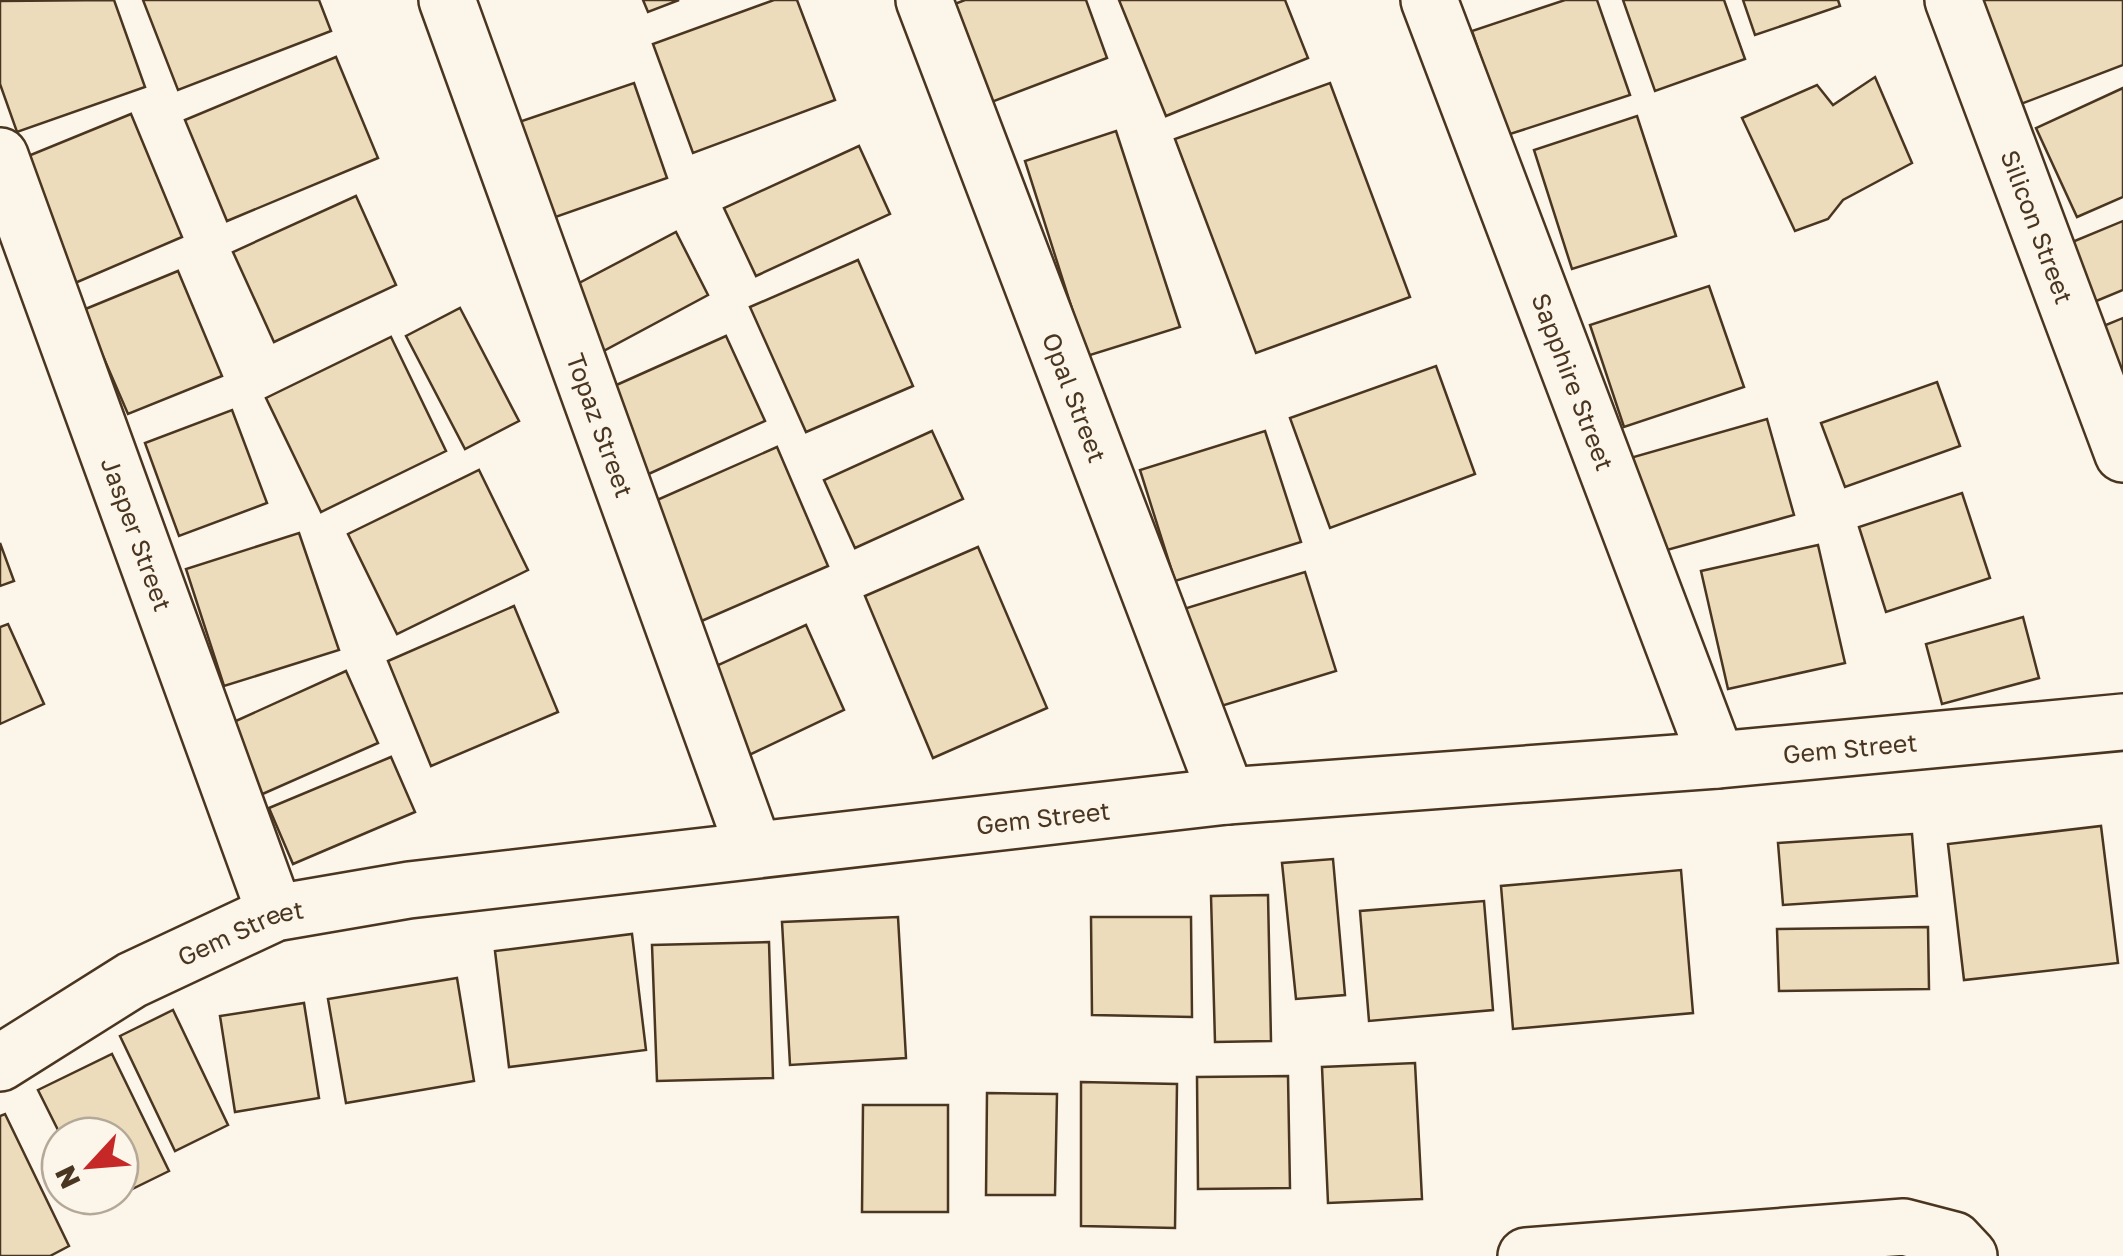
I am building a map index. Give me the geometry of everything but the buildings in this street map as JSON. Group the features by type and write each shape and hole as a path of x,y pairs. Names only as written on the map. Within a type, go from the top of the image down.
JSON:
{"street":[{"name":"Topaz Street","path":"448,0 754,850"},
{"name":"Opal Street","path":"924,0 1227,796"},
{"name":"Sapphire Street","path":"1429,0 1717,760"},
{"name":"Silicon Street","path":"1954,0 2123,454"},
{"name":"Jasper Street","path":"0,156 275,914"},
{"name":"Gem Street","path":"0,1063 132,980 275,914 409,890 1227,796 1717,760 2123,722"},
{"path":"1526,1256 1904,1227 1954,1240 1969,1256"}]}
